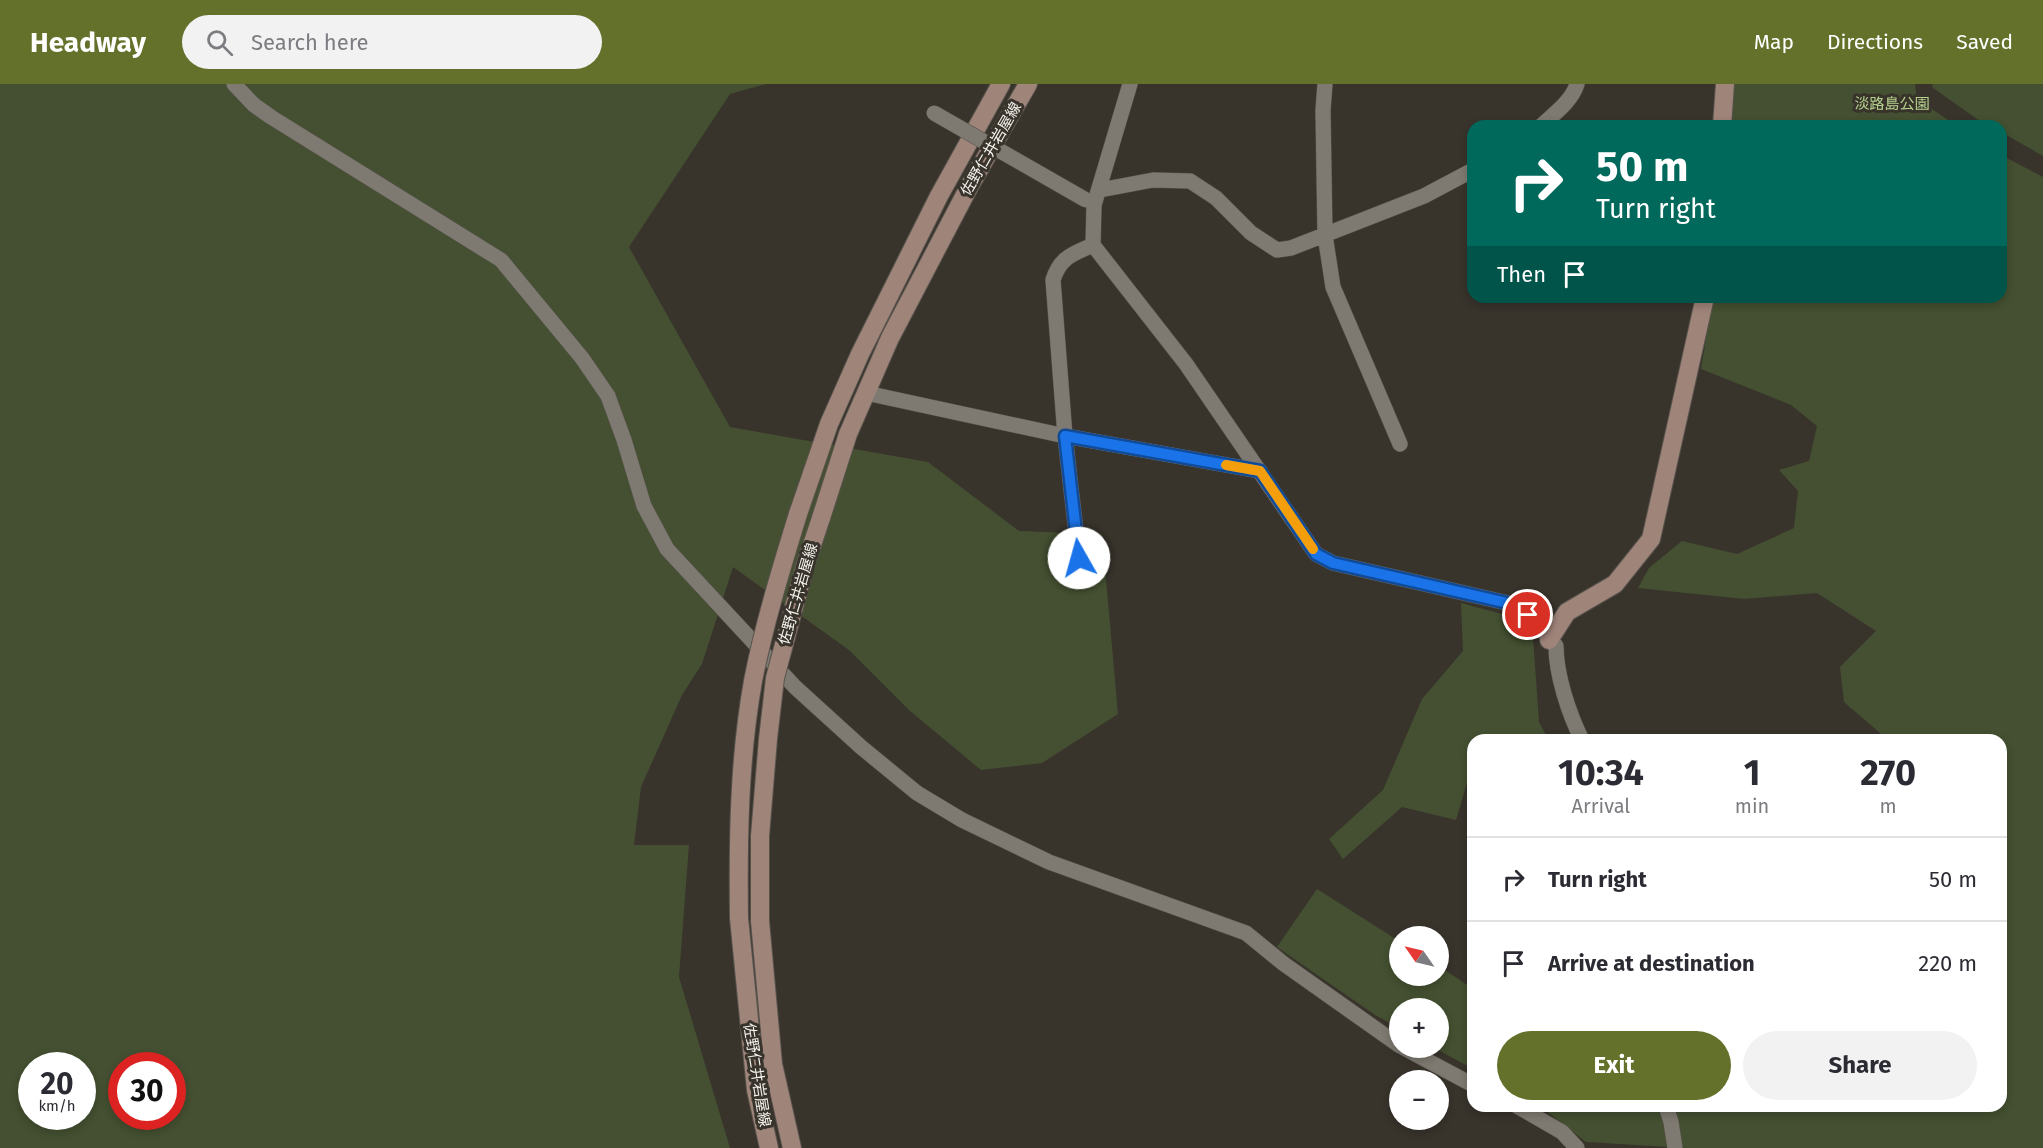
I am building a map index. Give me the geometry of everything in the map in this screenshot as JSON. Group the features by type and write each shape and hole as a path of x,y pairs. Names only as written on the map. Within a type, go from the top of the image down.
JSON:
{"main road":[{"name":"佐野仁井岩屋線","path":"770,1148 756,1090 739,918 738,849 742,760 753,682 770,607 798,514 829,424 860,354 939,196 1001,84"},
{"name":"佐野仁井岩屋線","path":"792,1148 773,1064 760,921 760,836 775,678 805,566 848,434 890,338 969,187 1028,84"},
{"path":"1722,120 1725,84"},
{"path":"1549,640 1567,612 1615,584 1651,538 1704,303"}],"street":[{"path":"234,84 254,105 271,117 501,260 582,358 608,396 644,506 667,549 795,687 861,747 917,793 962,820 1049,862 1246,933 1284,964 1389,1038"},
{"path":"1130,84 1100,190 1090,203 1093,244 1186,364 1316,554 1333,563 1512,604 1528,615 1556,646 1556,662 1579,734"},
{"path":"1326,84 1323,110 1325,235 1333,287 1400,444"},
{"path":"1548,120 1562,107 1577,84"},
{"path":"934,113 1090,203"},
{"path":"1100,190 1153,180 1190,181 1216,198 1251,233 1277,250 1291,248 1425,196 1467,173"},
{"path":"1079,558 1065,436 1053,280 1057,267 1072,255 1093,244"},
{"path":"866,393 1065,436 1260,471"},
{"path":"1423,1058 1467,1082"},
{"path":"1527,1112 1562,1132 1577,1148"},
{"path":"1668,1112 1675,1148"}],"green space":[{"path":"0,84 766,84 730,94 629,247 730,427 928,462 1019,531 1102,534 1118,714 1042,763 981,770 909,710 849,650 733,567 702,664 682,695 641,787 634,845 689,845 679,977 730,1148 0,1148"},
{"path":"1724,84 1915,84 1917,99 1948,120 1727,120"},
{"name":"淡路島公園","path":"1932,84 2043,84 2043,156 2007,135 2007,120 1979,120 1933,88"},
{"path":"2007,158 2043,177 2043,1148 1687,1148 1586,1142 1548,1112 2007,1112 2007,734 1881,734 1844,702 1840,667 1876,631 1817,593 1744,599 1638,588 1649,568 1682,541 1737,554 1794,528 1798,491 1779,470 1809,461 1817,426 1791,405 1701,369 1712,303 2007,303"},
{"path":"1461,603 1509,616 1533,637 1539,722 1545,734 1467,734 1467,783 1456,820 1402,807 1343,859 1329,839 1383,790 1422,699 1463,651"},
{"path":"1317,889 1389,935 1389,986 1449,986 1449,973 1467,985 1467,1066 1449,1056 1449,998 1389,998 1389,1023 1277,947"}],"slow traffic":[{"path":"1226,465 1260,471 1313,549"}],"route":[{"path":"1079,558 1065,436 1260,471 1316,554 1333,563 1512,604 1528,615"}]}
